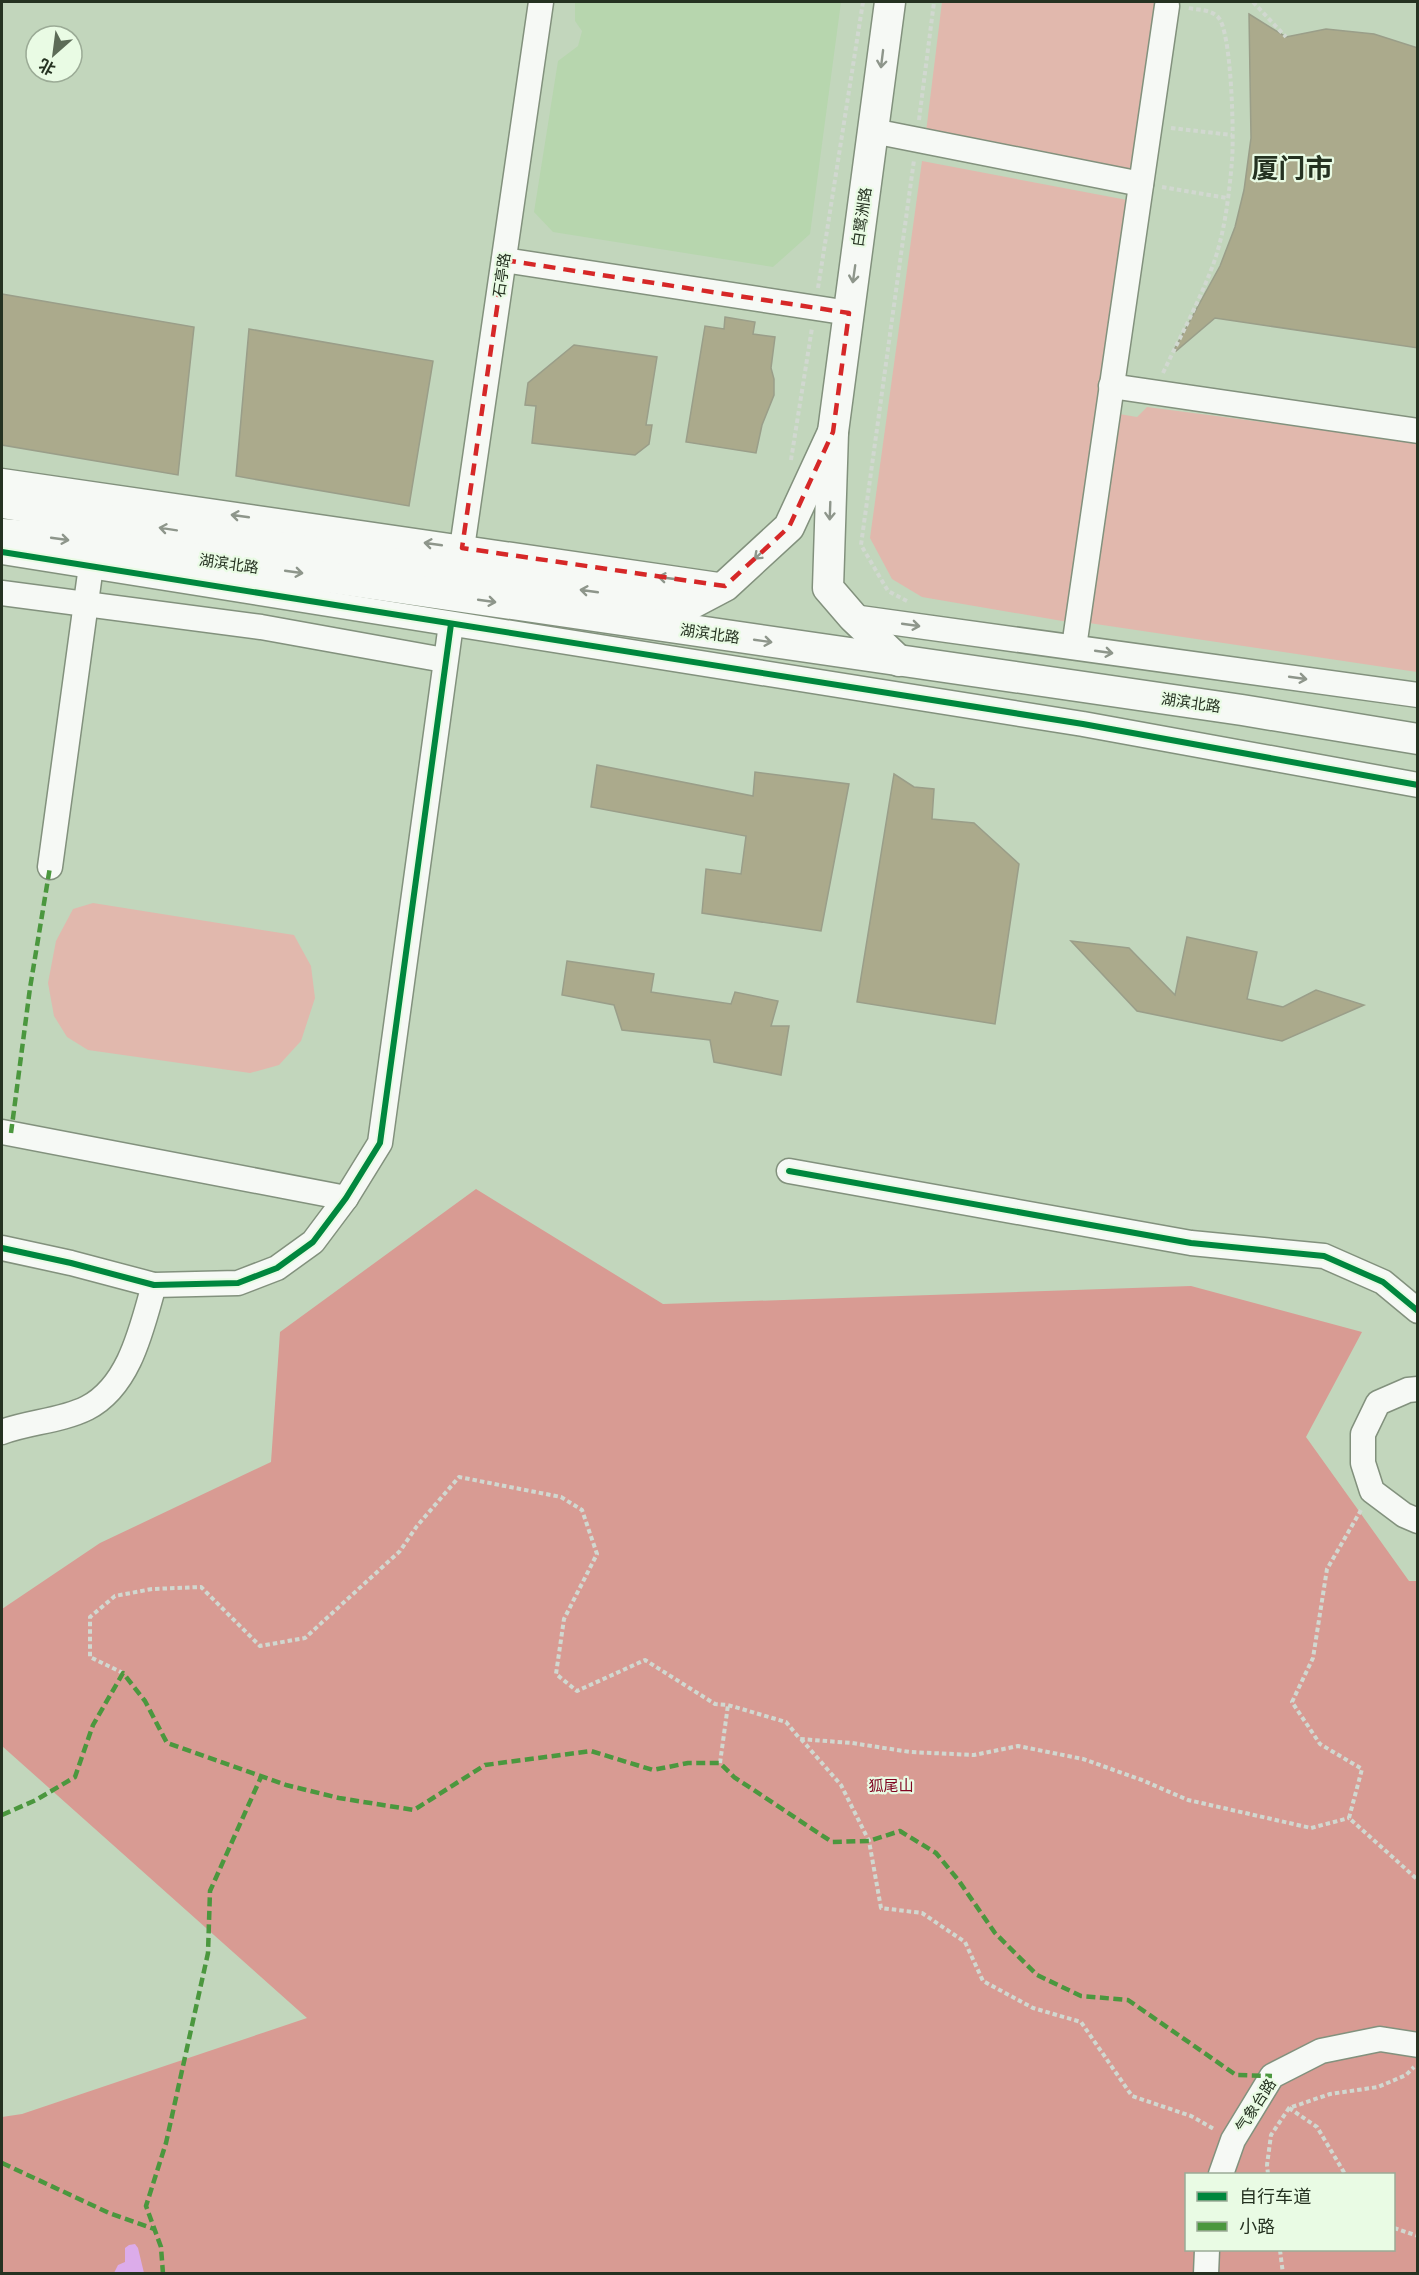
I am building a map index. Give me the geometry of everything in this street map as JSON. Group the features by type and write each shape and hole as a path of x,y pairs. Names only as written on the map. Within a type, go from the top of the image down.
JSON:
{"main road":[{"name":"白鹭洲路","path":"890,2 832,432 828,588 853,617 899,661"},
{"name":"白鹭洲路","path":"689,605 725,586 789,527 832,432"},
{"name":"湖滨北路","path":"2,503 251,543 689,605"},
{"name":"湖滨北路","path":"2,534 51,538 250,566 1230,708 1418,739"}],"street":[{"name":"石亭路","path":"462,548 541,2"},
{"path":"1074,648 1167,6"},
{"path":"873,131 1141,184"},
{"path":"504,260 849,312"},
{"path":"1111,386 1418,431"},
{"path":"2,481 725,586"},
{"path":"2,552 1083,724 1418,785"},
{"path":"50,867 91,566"},
{"path":"2,592 261,627 444,660"},
{"path":"853,617 1418,695"},
{"path":"2,1249 71,1263 154,1285 238,1283 277,1268 313,1242 346,1198 380,1143 444,660 451,624"},
{"path":"2,1132 346,1198"},
{"path":"789,1172 1191,1243 1324,1256 1383,1282 1418,1311"},
{"path":"2,1432 86,1408 106,1395 127,1365 141,1333 154,1285"},
{"path":"1418,1389 1408,1390 1378,1403 1363,1434 1363,1463 1372,1491 1404,1515 1418,1521"},
{"name":"气象台路","path":"1222,2173 1233,2140 1272,2076 1322,2051 1380,2039 1418,2045"},
{"path":"1206,2274 1208,2251"}],"path":[{"path":"790,468 863,2"},
{"path":"861,545 934,2"},
{"path":"1253,2 1286,37"},
{"path":"1155,392 1213,264 1227,198 1232,158 1229,51 1220,18 1209,11 1167,6"},
{"path":"1150,125 1232,135"},
{"path":"1141,184 1227,198"},
{"path":"123,1673 90,1658 90,1617 115,1596 152,1589 201,1587 260,1646 305,1638 400,1551 417,1526 459,1477 561,1497 582,1510 597,1554 564,1618 556,1674 577,1691 645,1660 715,1704 728,1705 786,1722 841,1785 870,1841 881,1908 922,1913 965,1942 983,1981 1033,2008 1081,2022 1132,2096 1191,2116 1233,2140"},
{"path":"1349,1818 1362,1769 1320,1744 1292,1702 1313,1658 1327,1569 1372,1491"},
{"path":"720,1763 728,1705"},
{"path":"800,1739 852,1743 910,1752 974,1755 1018,1746 1083,1759 1142,1780 1188,1800 1311,1828 1349,1818"},
{"path":"1349,1818 1418,1880"},
{"path":"1268,2173 1271,2134 1289,2108 1330,2094 1378,2087 1406,2075 1418,2063"},
{"path":"1289,2108 1317,2127 1344,2173"},
{"path":"1395,2228 1418,2236"},
{"path":"1280,2251 1283,2274"}],"highlighted area":[{"path":"504,260 849,313 833,432 789,527 725,586 462,548"}],"shaded area":[{"path":"575,2 841,2 810,234 773,267 553,232 534,212 558,61 578,46 582,31 575,21"},
{"path":"942,2 1157,2 1133,172 926,132"},
{"path":"922,161 1127,200 1068,622 922,597 892,579 870,538"},
{"path":"1147,407 1417,442 1417,672 1089,623 1119,414 1137,417"},
{"path":"93,903 294,935 311,966 315,998 301,1041 279,1065 250,1073 88,1050 67,1037 54,1016 48,983 56,941 73,909"},
{"path":"135,2244 144,2273 114,2273 118,2265 125,2262 125,2248"}],"green space":[{"name":"狐尾山","path":"476,1189 663,1304 1191,1286 1362,1332 1306,1437 1409,1581 1417,1581 1417,2273 2,2273 2,2117 22,2114 307,2018 2,1746 2,1609 100,1543 271,1462 280,1332"}],"building":[{"path":"1249,14 1286,37 1326,29 1374,34 1418,48 1418,348 1215,318 1176,351 1174,350 1220,266 1235,227 1244,190 1251,138"},
{"path":"2,294 194,327 178,475 2,445"},
{"path":"725,317 755,322 753,334 775,337 771,368 774,395 762,425 756,453 686,442 705,326 724,329"},
{"path":"249,329 433,361 409,506 236,476"},
{"path":"574,345 657,357 646,425 652,425 649,444 635,455 532,443 536,406 525,405 528,383"},
{"path":"597,765 753,796 755,772 849,784 821,931 702,913 706,869 741,874 746,836 591,807"},
{"path":"894,774 914,787 934,789 932,819 974,823 1019,864 995,1024 857,1002"},
{"path":"1187,937 1257,952 1247,999 1283,1007 1316,990 1364,1005 1282,1041 1137,1011 1071,941 1129,948 1175,995"},
{"path":"567,961 654,974 651,992 731,1004 735,992 778,1001 771,1026 789,1026 781,1075 714,1062 710,1040 622,1030 614,1005 562,995"}],"marked path":[{"path":"11,1133 30,988 50,867"},
{"path":"2,1815 36,1800 75,1777 93,1725 123,1673 145,1701 167,1743 286,1785 339,1798 414,1810 485,1765 591,1751 653,1770 688,1763 720,1763 734,1777 832,1842 869,1841 900,1831 936,1853 959,1881 995,1933 1037,1975 1081,1996 1128,2000 1236,2075 1272,2076"},
{"path":"163,2274 161,2247 146,2206 166,2143 208,1953 210,1891 261,1777"},
{"path":"2,2163 109,2213 154,2229"}],"cycle path":[{"path":"2,552 1083,724 1418,785"},
{"path":"2,1248 154,1285 238,1283 277,1268 313,1242 346,1198 380,1143 451,624"},
{"path":"789,1171 1191,1243 1324,1256 1383,1282 1418,1311"}],"district":[{"name":"厦门市","path":"1292,167"}]}
